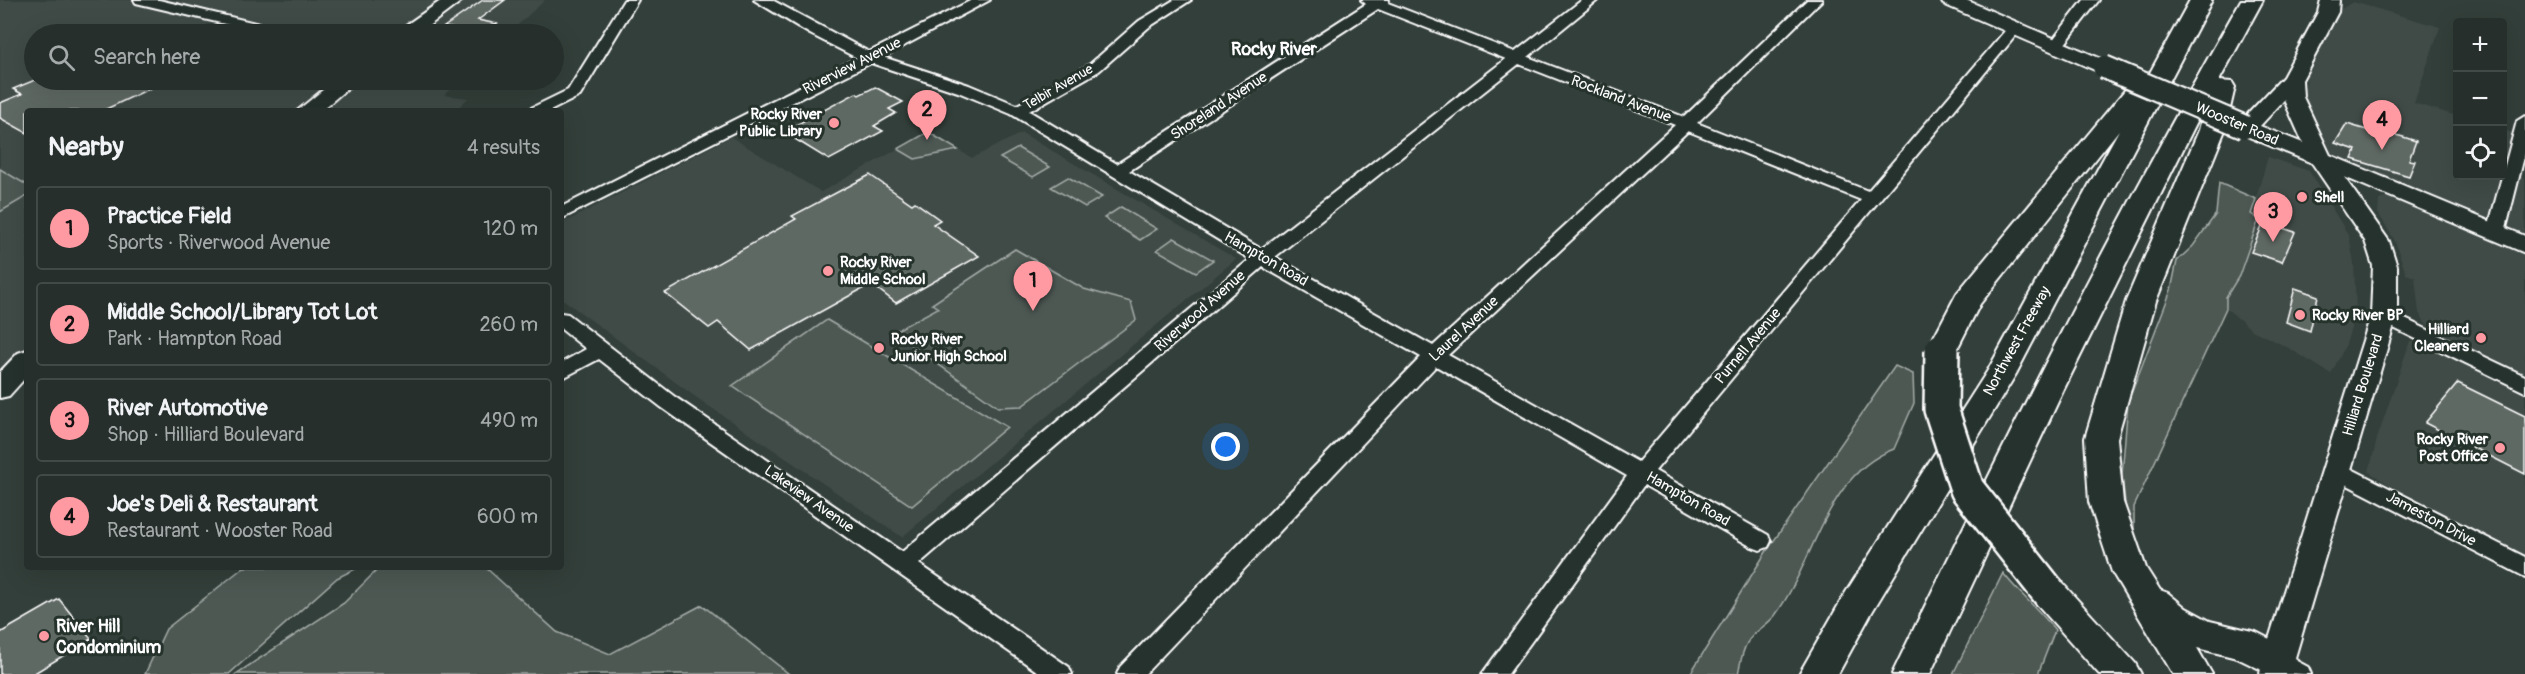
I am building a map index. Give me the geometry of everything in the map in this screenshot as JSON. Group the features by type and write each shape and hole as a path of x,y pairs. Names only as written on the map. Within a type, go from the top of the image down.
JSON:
{"highway":[{"name":"Northwest Freeway","path":"1818,674 1859,602 2001,374 2201,0"},
{"path":"2193,674 2133,577 2106,502 2101,438 2141,301 2212,130 2245,13"},
{"path":"1911,674 2058,369 2176,134 2245,13"},
{"path":"2122,674 2050,594 1967,489 1941,409 1942,350 1967,300 2176,44"},
{"path":"2133,577 2148,596 2181,624 2212,638 2242,643 2284,670"}],"main road":[{"path":"420,24 454,0"},
{"name":"Wooster Road","path":"1950,0 2104,67 2243,123 2321,160 2525,244"},
{"path":"2243,123 2292,80 2329,6 2337,9 2346,0"},
{"name":"Hilliard Boulevard","path":"2284,670 2338,470 2384,315 2385,266 2378,241 2321,160 2293,97 2292,80"},
{"path":"312,108 334,90"},
{"path":"0,389 24,362"}],"street":[{"path":"141,0 242,24"},
{"path":"543,108 574,93 631,0"},
{"name":"Hampton Road","path":"761,0 869,57 942,83 988,96 1017,111 1262,258 1760,541"},
{"name":"Riverview Avenue","path":"564,212 983,0"},
{"name":"Telbir Avenue","path":"1017,111 1094,68 1144,24 1184,0"},
{"name":"Riverwood Avenue","path":"902,565 1262,258 1591,0"},
{"name":"Laurel Avenue","path":"1129,674 1434,356 1686,124 1815,0"},
{"path":"2056,46 2092,0"},
{"name":"Rockland Avenue","path":"1375,1 1516,59 1873,199"},
{"name":"Shoreland Avenue","path":"1116,172 1375,1"},
{"name":"Purnell Avenue","path":"1494,674 1642,472 2015,28"},
{"path":"2496,232 2525,121"},
{"path":"2384,315 2525,385"},
{"name":"Lakeview Avenue","path":"564,322 668,402 768,469 1060,674"},
{"path":"564,370 601,349"},
{"name":"Jameston Drive","path":"2338,470 2525,568"}],"shaded area":[{"path":"0,0 545,0 519,24 251,24 225,17 208,24 24,24 24,90 449,90 444,95 468,98 458,108 24,108 24,183 0,169"},
{"path":"2353,2 2440,27 2414,103 2453,115 2453,180 2507,180 2507,172 2525,178 2525,240 2332,158 2304,100 2307,73 2334,13"},
{"path":"2507,131 2513,133 2507,162"},
{"name":"Rocky River Junior High School","path":"928,132 972,158 1022,133 1236,259 902,537 697,398 564,300 564,222 731,137 821,192"},
{"path":"928,132 958,150 915,159 898,149"},
{"path":"1018,148 1050,167 1033,177 1000,158"},
{"path":"2268,157 2309,171 2349,236 2354,263 2356,312 2346,344 2331,374 2287,347 2252,330 2226,308 2226,297 2239,276 2258,219 2251,215"},
{"path":"0,169 24,183 24,198 0,212"},
{"path":"1068,177 1102,197 1085,207 1051,187"},
{"path":"2219,183 2256,199 2251,214 2259,219 2239,276 2226,297 2226,308 2134,507 2134,541 2127,521 2122,475 2128,402 2171,290 2177,261 2193,246 2216,214"},
{"path":"2389,197 2525,251 2525,374 2443,336 2426,324 2419,313 2415,277 2406,274 2395,241 2378,213 2379,200"},
{"path":"24,198 24,371 0,399 0,212"},
{"path":"1121,207 1157,229 1140,240 1104,218"},
{"path":"1174,238 1213,260 1196,272 1157,250"},
{"path":"1015,249 1084,289 1131,302 1136,320 1022,406 998,407 893,332 938,308 932,304"},
{"path":"827,320 1007,427 912,506 732,386"},
{"path":"2410,341 2436,348 2525,390 2525,559 2369,472 2377,439"},
{"path":"1895,366 1913,374 1914,403 1894,449 1871,461 1852,478 1837,498 1789,593 1773,618 1747,643 1738,674 1690,674 1766,552"},
{"path":"240,570 353,570 337,578 229,674 145,674 166,629"},
{"path":"377,570 488,570 557,632 610,654 702,605 789,674 236,674 344,603"},
{"path":"2003,573 2055,630 2038,674 1953,674"}],"building":[{"path":"483,0 505,0 478,20 497,24 448,24"},
{"path":"24,84 24,90 147,90 108,108 24,108 24,131 0,118 0,103 22,94 13,89"},
{"name":"Rocky River Public Library","path":"875,87 903,102 889,109 896,113 874,126 883,131 829,160 795,139 802,136 790,128 856,93 859,95"},
{"path":"2347,124 2370,131 2371,127 2416,141 2409,160 2415,161 2409,176 2352,159 2356,150 2335,143"},
{"name":"Rocky River Middle School","path":"870,175 940,220 933,224 979,256 896,303 871,284 751,350 718,322 709,328 665,293 796,219 792,216"},
{"path":"2264,222 2295,232 2282,262 2251,252"},
{"name":"Rocky River BP","path":"2295,288 2318,296 2310,331 2286,322"},
{"name":"Rocky River Post Office","path":"2458,383 2525,416 2525,474 2425,423"},
{"name":"River Hill Condominium","path":"59,599 91,639 33,674 0,674 0,633"}],"place":[{"name":"Rocky River Public Library","path":"834,123"},
{"name":"Middle School/Library Tot Lot","path":"927,140"},
{"name":"Joe's Deli & Restaurant","path":"2382,150"},
{"name":"Shell","path":"2302,197"},
{"name":"River Automotive","path":"2273,242"},
{"name":"Rocky River Middle School","path":"828,271"},
{"name":"Practice Field","path":"1033,311"},
{"name":"Rocky River BP","path":"2300,315"},
{"name":"Hilliard Cleaners","path":"2481,338"},
{"name":"Rocky River Junior High School","path":"879,348"},
{"name":"Rocky River Post Office","path":"2500,448"},
{"name":"River Hill Condominium","path":"44,636"}],"district":[{"name":"Rocky River","path":"1274,49"}]}
